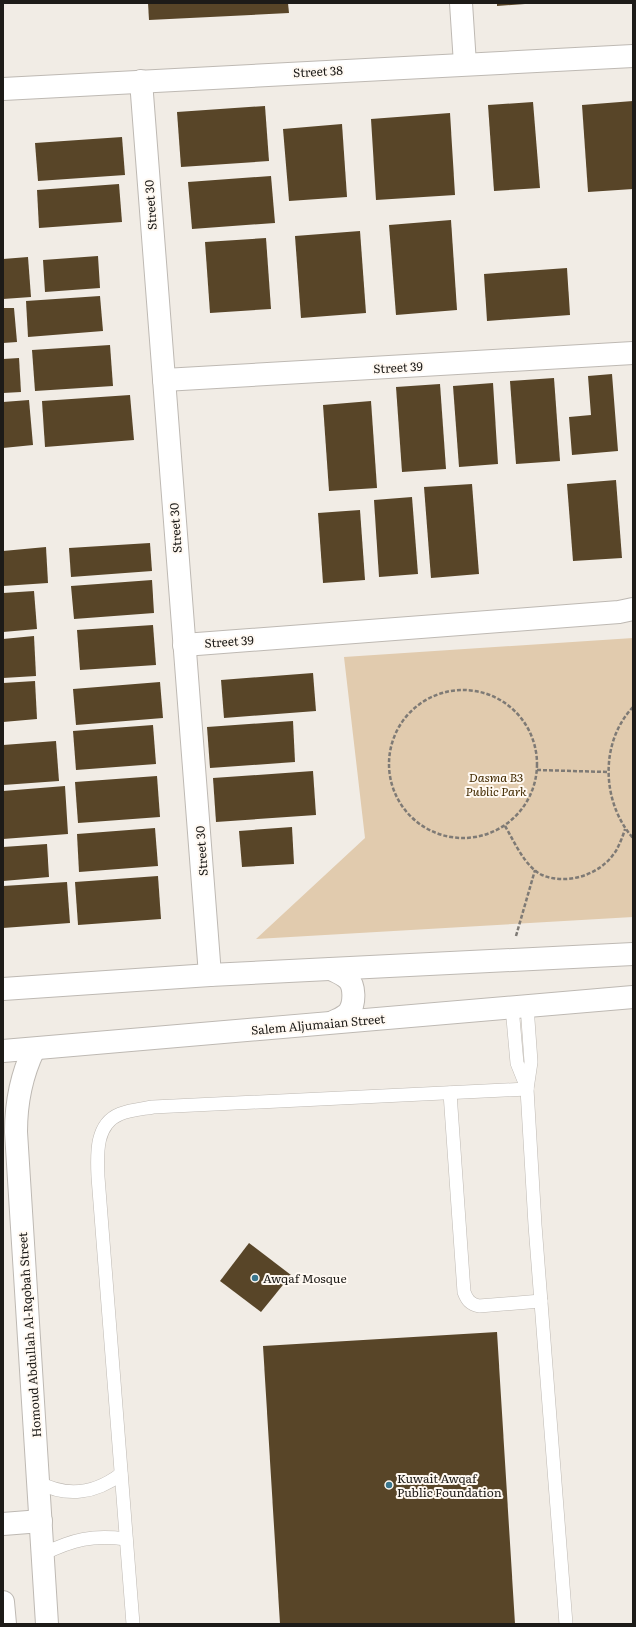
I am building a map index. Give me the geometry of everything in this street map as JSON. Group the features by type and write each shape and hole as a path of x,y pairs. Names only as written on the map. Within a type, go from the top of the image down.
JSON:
{"street":[{"path":"462,3 465,64"},
{"name":"Street 38","path":"3,89 633,56"},
{"name":"Street 30","path":"141,81 210,975"},
{"name":"Street 39","path":"164,380 633,353"},
{"name":"Street 39","path":"184,645 619,612 633,609"},
{"path":"3,989 210,975 633,954"},
{"path":"331,969 347,978 353,989 350,1011 333,1022"},
{"name":"Salem Aljumaian Street","path":"3,1051 633,997"},
{"name":"Homoud Abdullah Al-Rqobah Street","path":"34,1049 26,1066 21,1084 16,1112 16,1132 47,1624"},
{"path":"3,1524 41,1521"},
{"path":"3,1602 5,1624"}],"lane":[{"path":"519,1007 517,1063 527,1089 541,1301 566,1624"},
{"path":"133,1624 98,1177 97,1152 100,1136 109,1122 118,1115 153,1107 527,1089"},
{"path":"450,1093 464,1292 468,1300 479,1306 541,1301"},
{"path":"38,1482 63,1491 81,1492 95,1489 109,1483 121,1474"},
{"path":"43,1554 83,1538 105,1536 126,1539"}],"path":[{"path":"458,690 468,690 485,693 500,699 514,709 533,737 537,753 537,770 536,783 531,796 516,818 490,834 474,838 458,839 441,836 426,829 413,819 402,806 394,792 390,775 389,759 392,742 399,727 421,702 436,695 458,690"},
{"path":"633,707 619,728 611,749 608,772 610,792 616,811 625,829 633,838"},
{"path":"537,770 608,772"},
{"path":"505,826 520,852 535,870 542,874 561,879 577,878 595,870 607,862 617,849 625,829"},
{"path":"509,960 535,870"}],"green space":[{"name":"Dasma B3 Public Park","path":"633,638 633,917 256,939 365,838 344,657"}],"building":[{"path":"148,3 288,3 289,13 149,20"},
{"path":"497,3 525,3 525,4 497,6"},
{"path":"633,101 633,189 588,192 582,105"},
{"path":"533,102 540,188 494,191 488,105"},
{"path":"265,106 269,161 181,167 177,112"},
{"path":"450,113 455,195 376,200 371,119"},
{"path":"342,124 347,197 289,201 283,129"},
{"path":"122,137 125,175 38,181 35,143"},
{"path":"271,176 275,223 192,229 188,182"},
{"path":"119,184 122,222 39,228 37,190"},
{"path":"451,220 457,310 396,315 389,225"},
{"path":"360,231 366,313 301,318 295,236"},
{"path":"266,238 271,309 210,313 205,242"},
{"path":"98,256 100,288 45,292 43,260"},
{"path":"28,257 31,297 3,299 3,259"},
{"path":"567,268 570,315 487,321 484,274"},
{"path":"100,296 103,331 28,337 26,301"},
{"path":"3,308 14,308 17,342 3,343"},
{"path":"110,345 113,386 35,391 32,350"},
{"path":"19,358 21,392 3,393 3,359"},
{"path":"612,374 618,451 572,455 569,417 591,415 588,376"},
{"path":"554,378 560,461 516,464 510,381"},
{"path":"493,383 498,464 459,467 453,386"},
{"path":"440,384 446,469 402,472 396,387"},
{"path":"130,395 134,440 45,447 42,401"},
{"path":"29,400 33,445 3,448 3,402"},
{"path":"371,401 377,488 329,491 323,405"},
{"path":"616,480 622,558 573,561 567,484"},
{"path":"472,484 479,574 431,578 424,487"},
{"path":"412,497 418,574 379,577 374,500"},
{"path":"360,510 365,580 323,583 318,513"},
{"path":"150,543 152,571 71,577 69,548"},
{"path":"46,547 48,583 3,586 3,551"},
{"path":"152,580 154,613 74,619 71,586"},
{"path":"34,591 37,629 3,632 3,593"},
{"path":"153,625 156,665 80,670 77,630"},
{"path":"34,636 36,676 3,678 3,639"},
{"path":"313,673 316,711 224,718 221,680"},
{"path":"35,681 37,719 3,722 3,683"},
{"path":"160,682 163,718 76,725 73,689"},
{"path":"293,721 295,762 210,768 207,727"},
{"path":"153,725 156,764 76,770 73,731"},
{"path":"56,741 59,781 3,785 3,745"},
{"path":"313,771 316,815 216,822 213,778"},
{"path":"157,776 160,817 78,823 75,782"},
{"path":"65,786 68,834 3,839 3,791"},
{"path":"292,827 294,864 242,867 239,831"},
{"path":"155,828 158,866 79,872 77,834"},
{"path":"47,844 49,877 3,881 3,847"},
{"path":"158,876 161,919 78,925 75,882"},
{"path":"67,882 70,923 3,928 3,886"},
{"name":"Awqaf Mosque","path":"249,1243 291,1275 261,1312 220,1281"},
{"name":"Kuwait Awqaf Public Foundation","path":"497,1332 515,1624 280,1624 263,1346"}],"place":[{"name":"Awqaf Mosque","path":"255,1278"},
{"name":"Kuwait Awqaf Public Foundation","path":"389,1485"}]}
